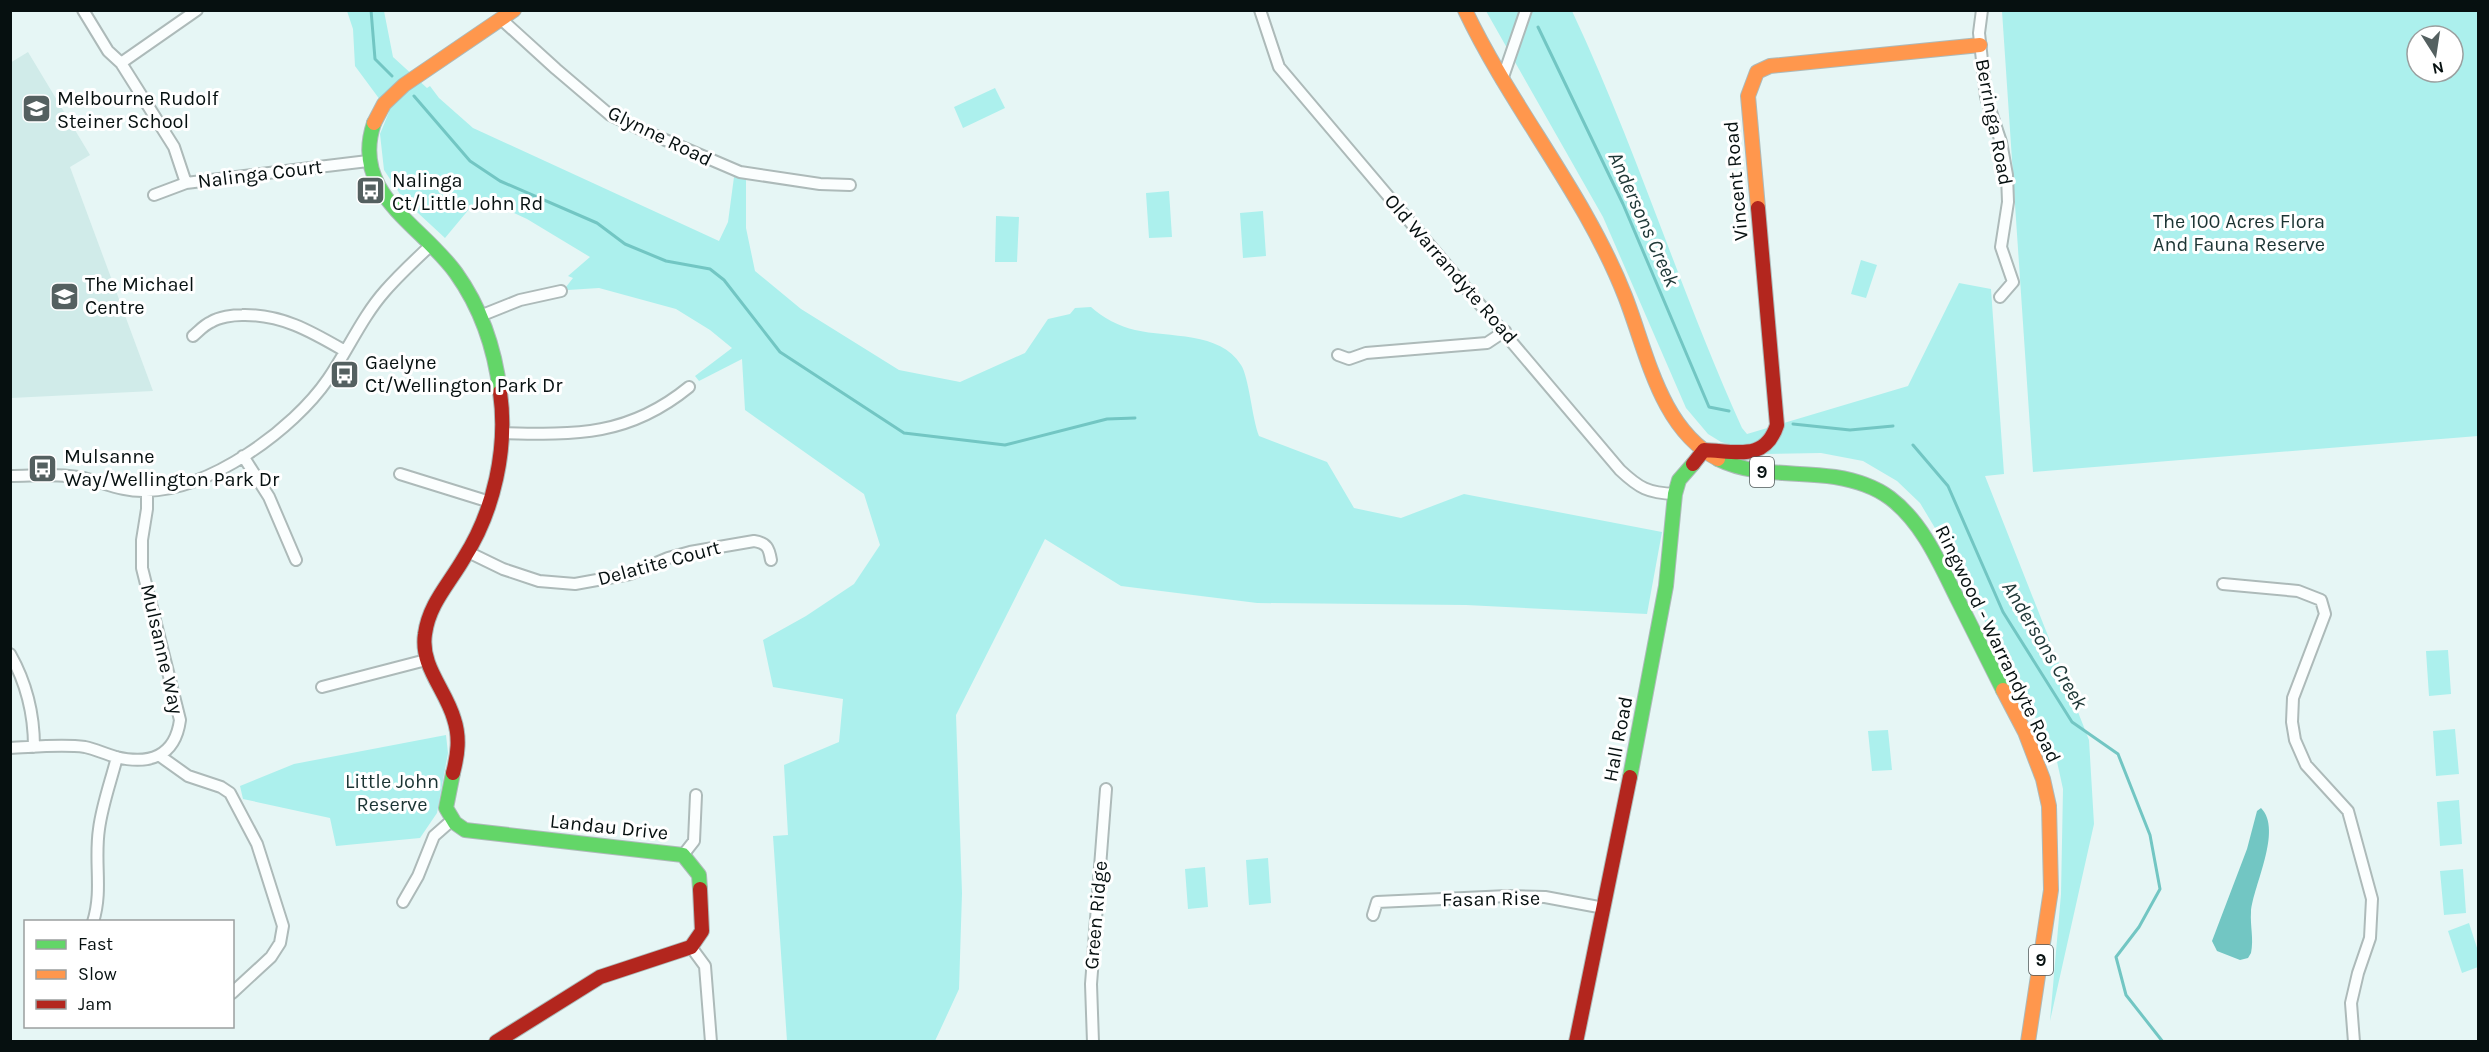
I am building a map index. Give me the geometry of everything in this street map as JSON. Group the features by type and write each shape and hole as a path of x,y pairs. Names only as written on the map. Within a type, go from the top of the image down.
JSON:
{"street":[{"path":"83,10 108,51 121,63 174,147 186,183"},
{"path":"121,63 197,10"},
{"path":"403,902 418,876 434,836 451,820 446,803 459,753 458,730 451,710 426,660 424,638 429,615 445,583 468,552 490,502 498,470 503,433 498,373 480,316 447,261 392,208 375,185 368,161 370,139 376,116 399,88 514,10"},
{"name":"Old Warrandyte Road","path":"1260,10 1279,67 1628,477 1645,490 1675,494"},
{"name":"Ringwood - Warrandyte Road","path":"1465,10 1502,80 1592,222 1622,287 1662,397 1676,423 1704,450 1720,461 1737,468 1839,477 1861,482 1895,502 1917,524 1928,543 2025,732 2043,779 2049,806 2051,890 2029,1038"},
{"path":"1502,80 1526,10"},
{"name":"Berringa Road","path":"1982,10 1979,33 1986,97 2001,142 2007,175 2008,202 2001,248 2013,282 2000,297"},
{"name":"Glynne Road","path":"501,19 610,115 740,172 809,183 850,185"},
{"name":"Vincent Road","path":"1704,450 1758,451 1772,441 1778,425 1748,96 1757,72 1770,66 1980,45"},
{"name":"Nalinga Court","path":"154,195 186,183 368,161"},
{"path":"10,476 68,476 124,490 147,491 168,489 200,478 243,456 278,431 308,404 327,380 384,291 430,246"},
{"path":"480,316 520,300 561,291"},
{"path":"193,336 212,320 235,315 260,315 301,326 345,351"},
{"path":"1346,362 1366,353 1486,343 1504,331"},
{"path":"503,433 578,434 607,429 631,422 669,402 689,387"},
{"name":"Hall Road","path":"1576,1041 1657,640 1672,545 1675,494 1679,480 1704,450"},
{"path":"243,456 269,497 296,560"},
{"path":"400,474 490,502"},
{"name":"Mulsanne Way","path":"147,491 147,509 142,540 142,568 180,720 178,733 171,746 160,756"},
{"name":"Delatite Court","path":"468,552 503,569 539,581 575,584 610,580 690,552 754,541 762,542 769,548 771,560"},
{"path":"2223,584 2298,591 2321,600 2324,606 2325,614 2293,698 2292,722 2295,740 2306,765 2348,811 2372,899 2370,938 2351,1003 2354,1041"},
{"path":"10,654 20,671 28,693 34,719 34,747"},
{"path":"322,687 426,660"},
{"path":"10,748 85,747 117,757 146,760 160,756 188,776 221,787 230,793 256,844 283,926 280,943 271,957 234,991"},
{"path":"93,920 99,902 97,864 99,829 117,757"},
{"name":"Green Ridge","path":"1093,1041 1091,984 1106,789"},
{"path":"682,855 694,841 696,795"},
{"name":"Landau Drive","path":"451,820 462,830 470,832 682,855 699,874 702,932 691,947"},
{"name":"Fasan Rise","path":"1373,915 1373,898 1545,897 1604,908"},
{"path":"496,1041 600,977 691,947 705,966 711,1041"}],"shaded area":[{"name":"The Michael Centre","path":"28,52 90,155 70,167 153,391 11,398 10,63"},
{"path":"2261,808 2267,818 2268,844 2251,912 2251,953 2248,958 2240,960 2217,951 2212,941 2247,849 2257,811"}],"green space":[{"path":"347,11 384,11 393,57 427,88 430,86 439,98 473,128 719,241 728,222 734,177 746,179 746,228 755,271 801,309 899,370 960,382 1025,353 1048,319 1070,314 1075,308 1091,307 1123,327 1135,330 1207,341 1232,354 1241,365 1259,436 1327,462 1354,508 1401,518 1464,494 1662,532 1647,614 1466,605 1257,603 1121,586 1045,539 956,715 962,893 959,989 935,1041 787,1041 773,836 788,835 784,765 839,742 843,699 773,687 763,640 806,616 854,584 880,545 864,494 745,410 742,359 699,381 695,376 732,348 710,330 676,309 599,288 568,290 566,287 573,278 568,276 590,257 514,213 478,205 475,202 445,238 404,200 384,170 380,134 389,112 355,66 353,29"},
{"path":"1486,11 1572,11 1617,114 1698,324 1742,428 1747,434 1908,386 1959,283 1991,289 2004,474 1985,476 2089,740 2094,824 2050,1021 2061,894 2063,789 2056,757 1941,538 1920,503 1897,481 1863,461 1821,453 1765,454 1721,442 1708,434 1686,408 1603,217"},
{"name":"The 100 Acres Flora And Fauna Reserve","path":"2002,11 2478,11 2478,436 2033,472"},
{"path":"995,88 1005,108 963,128 954,107"},
{"path":"1169,191 1172,237 1149,238 1146,193"},
{"path":"1263,211 1266,256 1243,258 1240,213"},
{"path":"996,216 1019,217 1017,262 995,262"},
{"path":"1861,260 1877,265 1866,298 1851,294"},
{"path":"2448,650 2451,694 2429,696 2426,651"},
{"path":"2455,729 2459,774 2436,776 2433,731"},
{"path":"1888,730 1892,770 1872,771 1868,731"},
{"name":"Little John Reserve","path":"446,735 448,753 437,813 420,838 336,846 330,818 243,799 240,786 294,764"},
{"path":"2459,800 2462,844 2440,846 2437,802"},
{"path":"1268,858 1271,903 1249,905 1246,860"},
{"path":"1205,867 1208,907 1188,909 1185,869"},
{"path":"2463,869 2466,913 2444,915 2440,871"},
{"path":"2469,923 2478,951 2478,967 2462,973 2448,931"}],"waterway":[{"name":"Andersons Creek","path":"371,10 375,59 392,76"},
{"name":"Andersons Creek","path":"1538,27 1623,204 1709,407 1729,411"},
{"path":"414,96 470,161 500,181 597,223 625,244 666,261 710,269 724,280 780,352 904,433 1005,445 1107,419 1135,418"},
{"name":"Andersons Creek","path":"1793,424 1850,430 1893,426"},
{"name":"Andersons Creek","path":"1913,445 1948,486 2003,612 2072,722 2118,754 2150,835 2160,889 2139,927 2116,957 2126,995 2163,1042"}],"traffic: fast":[{"path":"374,123 369,148 372,170 380,189 408,223 441,255 465,286 486,330 495,361 500,392"},
{"path":"1718,459 1746,469 1820,475 1849,480 1871,487 1890,498 1912,519 1930,545 2003,690"},
{"path":"1630,777 1666,586 1675,494 1679,480 1693,464"},
{"path":"453,773 446,808 455,823 465,830 683,855 699,875 700,889"}],"traffic: slow":[{"path":"374,123 384,104 404,85 514,10"},
{"path":"1465,10 1504,82 1590,222 1609,258 1658,387 1669,409 1682,429 1698,446 1718,459"},
{"path":"1758,208 1748,96 1757,72 1770,66 1980,45"},
{"path":"2003,690 2025,732 2043,779 2049,806 2051,890 2028,1042"}],"traffic: jam":[{"path":"1693,464 1704,450 1748,452 1757,449 1765,445 1772,437 1777,425 1758,208"},
{"path":"453,773 458,746 456,726 426,657 425,634 435,604 474,540 491,500 502,435 500,392"},
{"path":"1576,1042 1630,777"},
{"path":"496,1042 600,977 691,947 702,931 700,889"}],"place":[{"name":"Melbourne Rudolf Steiner School","path":"36,109"},
{"name":"Nalinga Ct/Little John Rd","path":"371,191"},
{"name":"The Michael Centre","path":"64,296"},
{"name":"Gaelyne Ct/Wellington Park Dr","path":"344,374"},
{"name":"Mulsanne Way/Wellington Park Dr","path":"43,468"}]}
